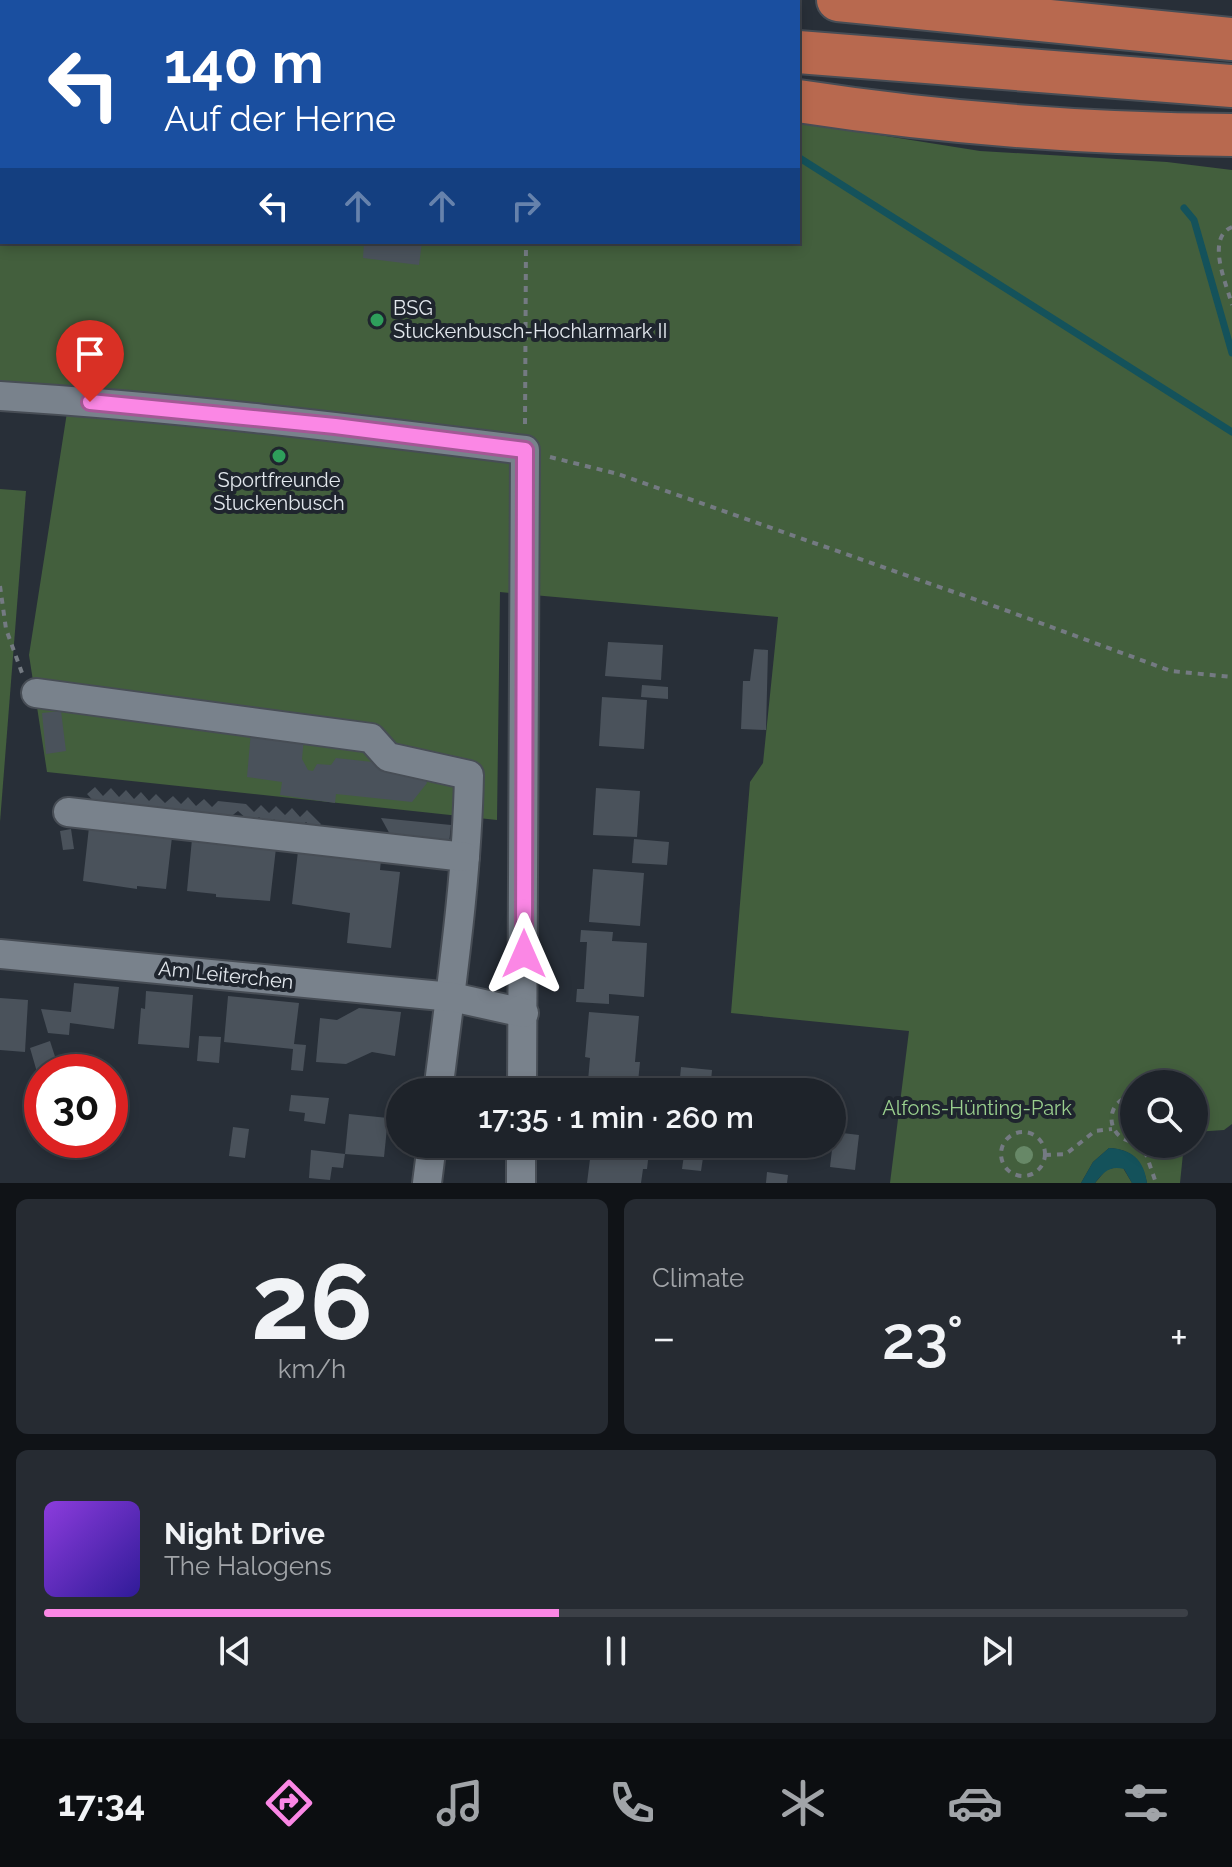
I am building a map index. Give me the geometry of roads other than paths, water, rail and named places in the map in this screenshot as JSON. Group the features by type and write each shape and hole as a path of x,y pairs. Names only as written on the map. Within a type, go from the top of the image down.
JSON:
{"highway":[{"path":"838,0 1232,39"},
{"path":"800,52 1232,86"},
{"path":"800,101 998,126 1146,135 1232,135"},
{"path":"1146,135 1198,146 1232,149"}],"street":[{"path":"0,396 335,426 525,450 522,1078"},
{"path":"36,693 371,738 388,757 469,775 452,997 440,1078"},
{"path":"68,812 465,857"},
{"name":"Am Leiterchen","path":"0,954 452,997 524,1013"},
{"path":"427,1183 430,1158"},
{"path":"521,1158 521,1183"}],"water":[{"path":"1109,1148 1120,1150 1120,1158 1137,1158 1147,1183 1132,1183 1124,1169 1114,1168 1095,1183 1081,1183 1093,1162"}],"waterway":[{"path":"800,158 1232,432"},
{"path":"1184,208 1194,220 1232,353"}],"place":[{"name":"BSG Stuckenbusch-Hochlarmark II","path":"377,320"},
{"name":"Sportfreunde Stuckenbusch","path":"279,456"}],"park label":[{"name":"Alfons-Hünting-Park","path":"977,1108"}]}
